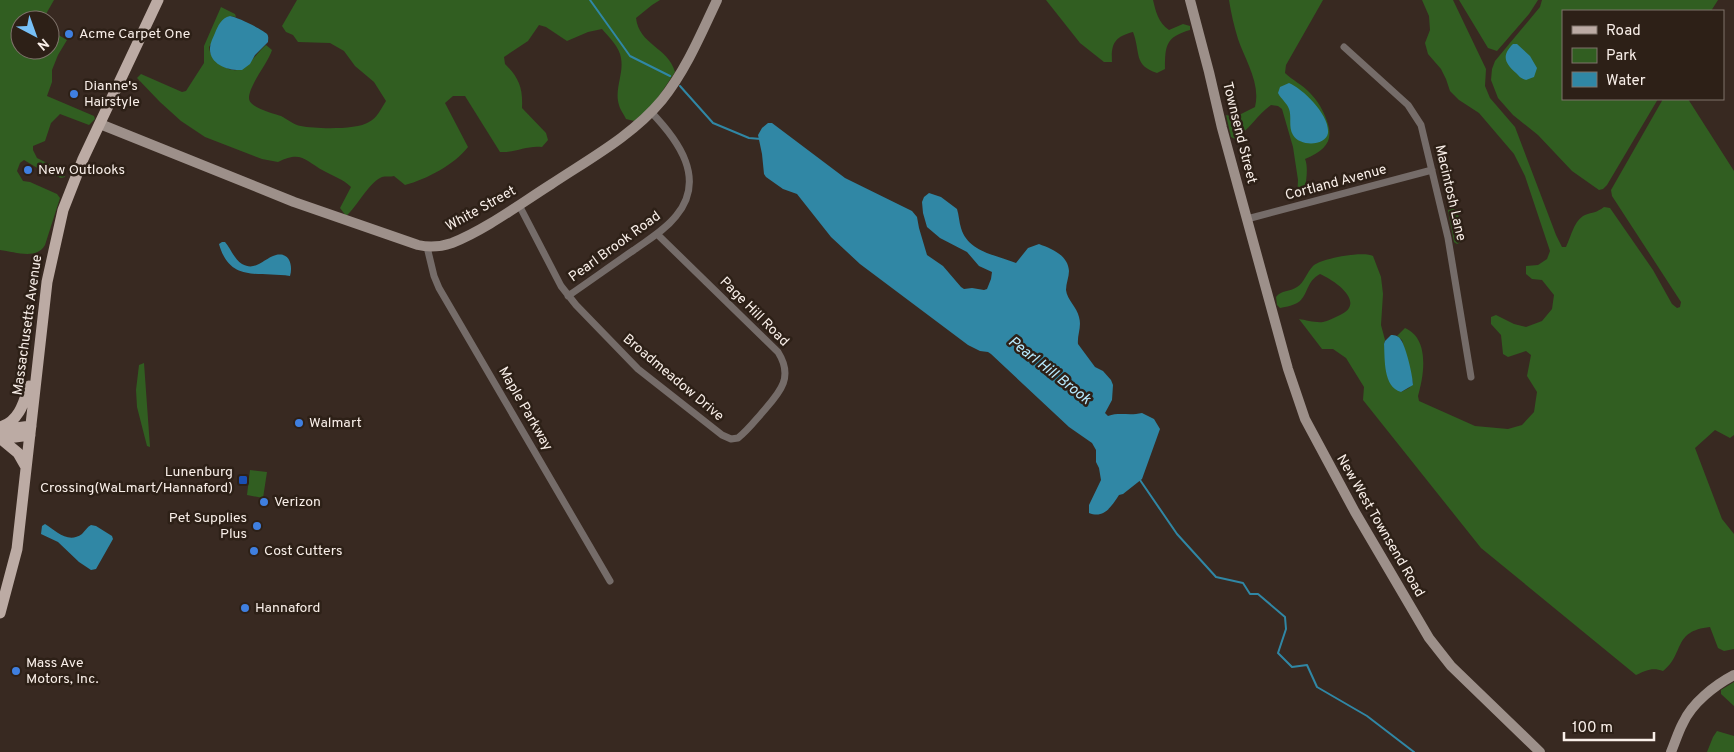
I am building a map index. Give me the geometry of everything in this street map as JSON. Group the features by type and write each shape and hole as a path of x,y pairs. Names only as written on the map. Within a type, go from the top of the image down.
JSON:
{"main road":[{"name":"Massachusetts Avenue","path":"0,613 17,549 48,274 63,210 83,159 158,0"},
{"path":"0,428 6,426 17,416 24,402 37,363"},
{"path":"0,428 30,430"},
{"path":"0,437 15,437 30,430"},
{"path":"0,437 18,453 26,467"}],"street":[{"name":"White Street","path":"100,124 294,202 427,247 434,247 470,234 519,205 625,135 662,100 692,53 717,0"},
{"name":"Townsend Street","path":"1190,0 1262,273"},
{"name":"Macintosh Lane","path":"1344,47 1413,111 1421,127 1451,250 1471,377"},
{"name":"Pearl Brook Road","path":"568,296 657,234 681,210 689,181 688,169 679,147 663,124 651,112"},
{"name":"Cortland Avenue","path":"1247,219 1432,170"},
{"name":"Broadmeadow Drive","path":"519,205 568,296 638,369 727,438 735,439"},
{"name":"Page Hill Road","path":"657,234 778,352 783,360 786,373 780,392 744,434 735,439"},
{"name":"Maple Parkway","path":"427,247 434,276 443,295 610,581"},
{"name":"New West Townsend Road","path":"1262,273 1288,369 1305,419 1384,562 1425,631 1450,666 1540,752"},
{"path":"1671,752 1687,716 1698,702 1713,688 1734,675"}],"green space":[{"path":"0,0 54,0 48,10 10,10 10,60 56,60 47,96 94,116 95,119 89,125 60,114 51,123 45,141 33,146 37,158 65,172 65,177 61,178 39,169 24,160 20,163 17,171 23,181 30,182 57,194 60,198 45,245 41,250 25,254 0,250"},
{"path":"297,0 660,0 636,18 642,34 666,57 675,72 653,105 634,121 626,119 618,99 622,64 619,50 602,29 588,32 567,41 546,27 539,25 528,41 504,57 505,64 514,74 519,84 522,95 522,108 546,133 548,140 542,147 500,152 465,96 453,96 445,103 468,147 462,154 440,170 405,185 394,176 382,177 372,184 346,216 340,208 351,187 345,182 303,158 293,157 278,162 262,159 205,137 181,121 137,78 141,74 182,92 186,91 204,63 204,46 221,7 235,14 236,17 230,16 209,47 212,56 219,63 234,70 240,69 250,62 266,45 272,50 250,93 250,102 253,105 301,126 346,128 369,122 377,116 386,101 374,82 355,66 344,51 330,43 298,42 282,26"},
{"path":"1046,0 1153,0 1156,13 1165,27 1169,30 1183,24 1190,26 1190,30 1176,36 1168,43 1165,69 1157,73 1149,70 1141,62 1133,32 1122,36 1115,42 1112,50 1112,62 1104,62 1080,43"},
{"path":"1229,0 1323,0 1286,65 1285,73 1304,87 1321,107 1329,131 1329,137 1324,147 1305,159 1307,168 1306,179 1304,191 1300,199 1297,198 1298,180 1293,147 1282,109 1271,105 1235,139 1231,137 1226,115 1235,117 1255,107 1256,89 1238,39"},
{"path":"1422,0 1453,0 1486,69 1485,86 1490,98 1515,127 1562,247 1566,247 1575,225 1581,217 1604,207 1610,208 1653,270 1672,304 1677,308 1680,307 1681,302 1612,196 1611,190 1662,100 1689,100 1734,171 1734,435 1730,438 1715,430 1695,448 1722,519 1734,534 1734,649 1724,651 1718,648 1710,627 1698,629 1684,638 1674,658 1663,671 1656,669 1636,675 1481,548 1363,400 1364,387 1346,358 1333,349 1322,349 1299,319 1323,322 1346,311 1350,305 1350,299 1341,287 1320,274 1312,280 1300,301 1280,308 1277,305 1276,297 1299,285 1311,268 1318,263 1352,255 1373,256 1381,277 1383,294 1381,325 1385,340 1384,345 1401,392 1409,388 1413,383 1402,340 1397,336 1405,328 1413,333 1422,349 1423,368 1418,396 1419,401 1475,426 1508,429 1522,425 1534,412 1537,392 1527,376 1531,355 1526,351 1508,357 1503,354 1501,335 1491,324 1491,317 1496,315 1514,324 1526,327 1542,321 1552,309 1554,295 1542,280 1532,279 1526,274 1526,266 1538,265 1547,259 1550,251 1525,176 1514,154 1479,113 1459,100 1450,91 1441,69 1428,54 1425,43 1430,30 1429,16"},
{"path":"1459,0 1538,0 1529,14 1497,51 1488,48"},
{"path":"1542,0 1718,0 1712,10 1562,10 1562,100 1657,100 1603,189 1599,190 1572,171 1538,135 1513,115 1498,98 1491,80 1495,61 1540,7"},
{"path":"60,36 67,40 60,52"},
{"path":"1450,207 1456,210 1463,226 1461,242 1457,244 1454,242 1448,211"},
{"path":"144,363 150,447 147,446 137,407 136,390 139,365"},
{"path":"250,470 267,472 263,498 247,495"},
{"path":"1734,682 1734,706 1721,694 1721,690"},
{"path":"1717,731 1734,736 1734,752 1707,752"}],"water":[{"path":"230,16 255,26 268,36 268,42 255,55 250,64 242,70 225,68 216,62 211,54 210,44 219,25 222,20"},
{"path":"1513,44 1517,44 1530,56 1537,68 1534,77 1526,80 1522,78 1507,63 1507,52"},
{"path":"1289,83 1308,97 1325,118 1328,133 1318,143 1301,142 1293,135 1289,109 1278,93 1280,87"},
{"path":"768,123 772,123 845,178 912,211 917,217 927,255 943,266 964,289 987,289 992,272 979,266 967,252 940,238 927,227 922,202 929,193 941,197 957,209 960,226 965,236 976,248 984,252 1016,263 1028,248 1039,244 1062,257 1068,265 1069,271 1066,287 1067,294 1078,313 1080,321 1078,344 1095,367 1103,371 1113,385 1112,400 1105,413 1108,416 1142,413 1154,419 1160,429 1142,479 1119,495 1107,511 1099,514 1089,513 1089,505 1101,480 1096,462 1096,450 1092,443 1069,427 991,354 968,345 860,264 831,237 797,194 783,189 766,177 758,135"},
{"path":"225,242 239,262 247,266 256,265 276,255 285,256 291,264 290,276 247,273 238,270 230,265 224,256 219,244"},
{"path":"1391,335 1398,337 1403,344 1412,375 1413,385 1401,392 1391,384 1386,372 1384,344"},
{"path":"45,524 58,533 72,538 82,534 91,525 96,526 112,536 113,539 96,569 91,570 79,562 58,542 41,534 42,526"}],"waterway":[{"name":"Pearl Hill Brook","path":"590,0 630,56 670,76"},
{"name":"Pearl Hill Brook","path":"680,86 713,123 749,138 761,139"},
{"name":"Pearl Hill Brook","path":"1140,480 1177,534 1216,577 1243,583 1250,594 1258,594 1285,617 1286,629 1278,653 1292,667 1307,665 1317,687 1367,716 1414,752"}],"place":[{"name":"Acme Carpet One","path":"69,34"},
{"name":"Dianne's Hairstyle","path":"74,94"},
{"name":"New Outlooks","path":"28,170"},
{"name":"Walmart","path":"299,423"},
{"name":"Lunenburg Crossing(WaLmart/Hannaford)","path":"243,480"},
{"name":"Verizon","path":"264,502"},
{"name":"Pet Supplies Plus","path":"257,526"},
{"name":"Cost Cutters","path":"254,551"},
{"name":"Hannaford","path":"245,608"},
{"name":"Mass Ave Motors, Inc.","path":"16,671"}]}
